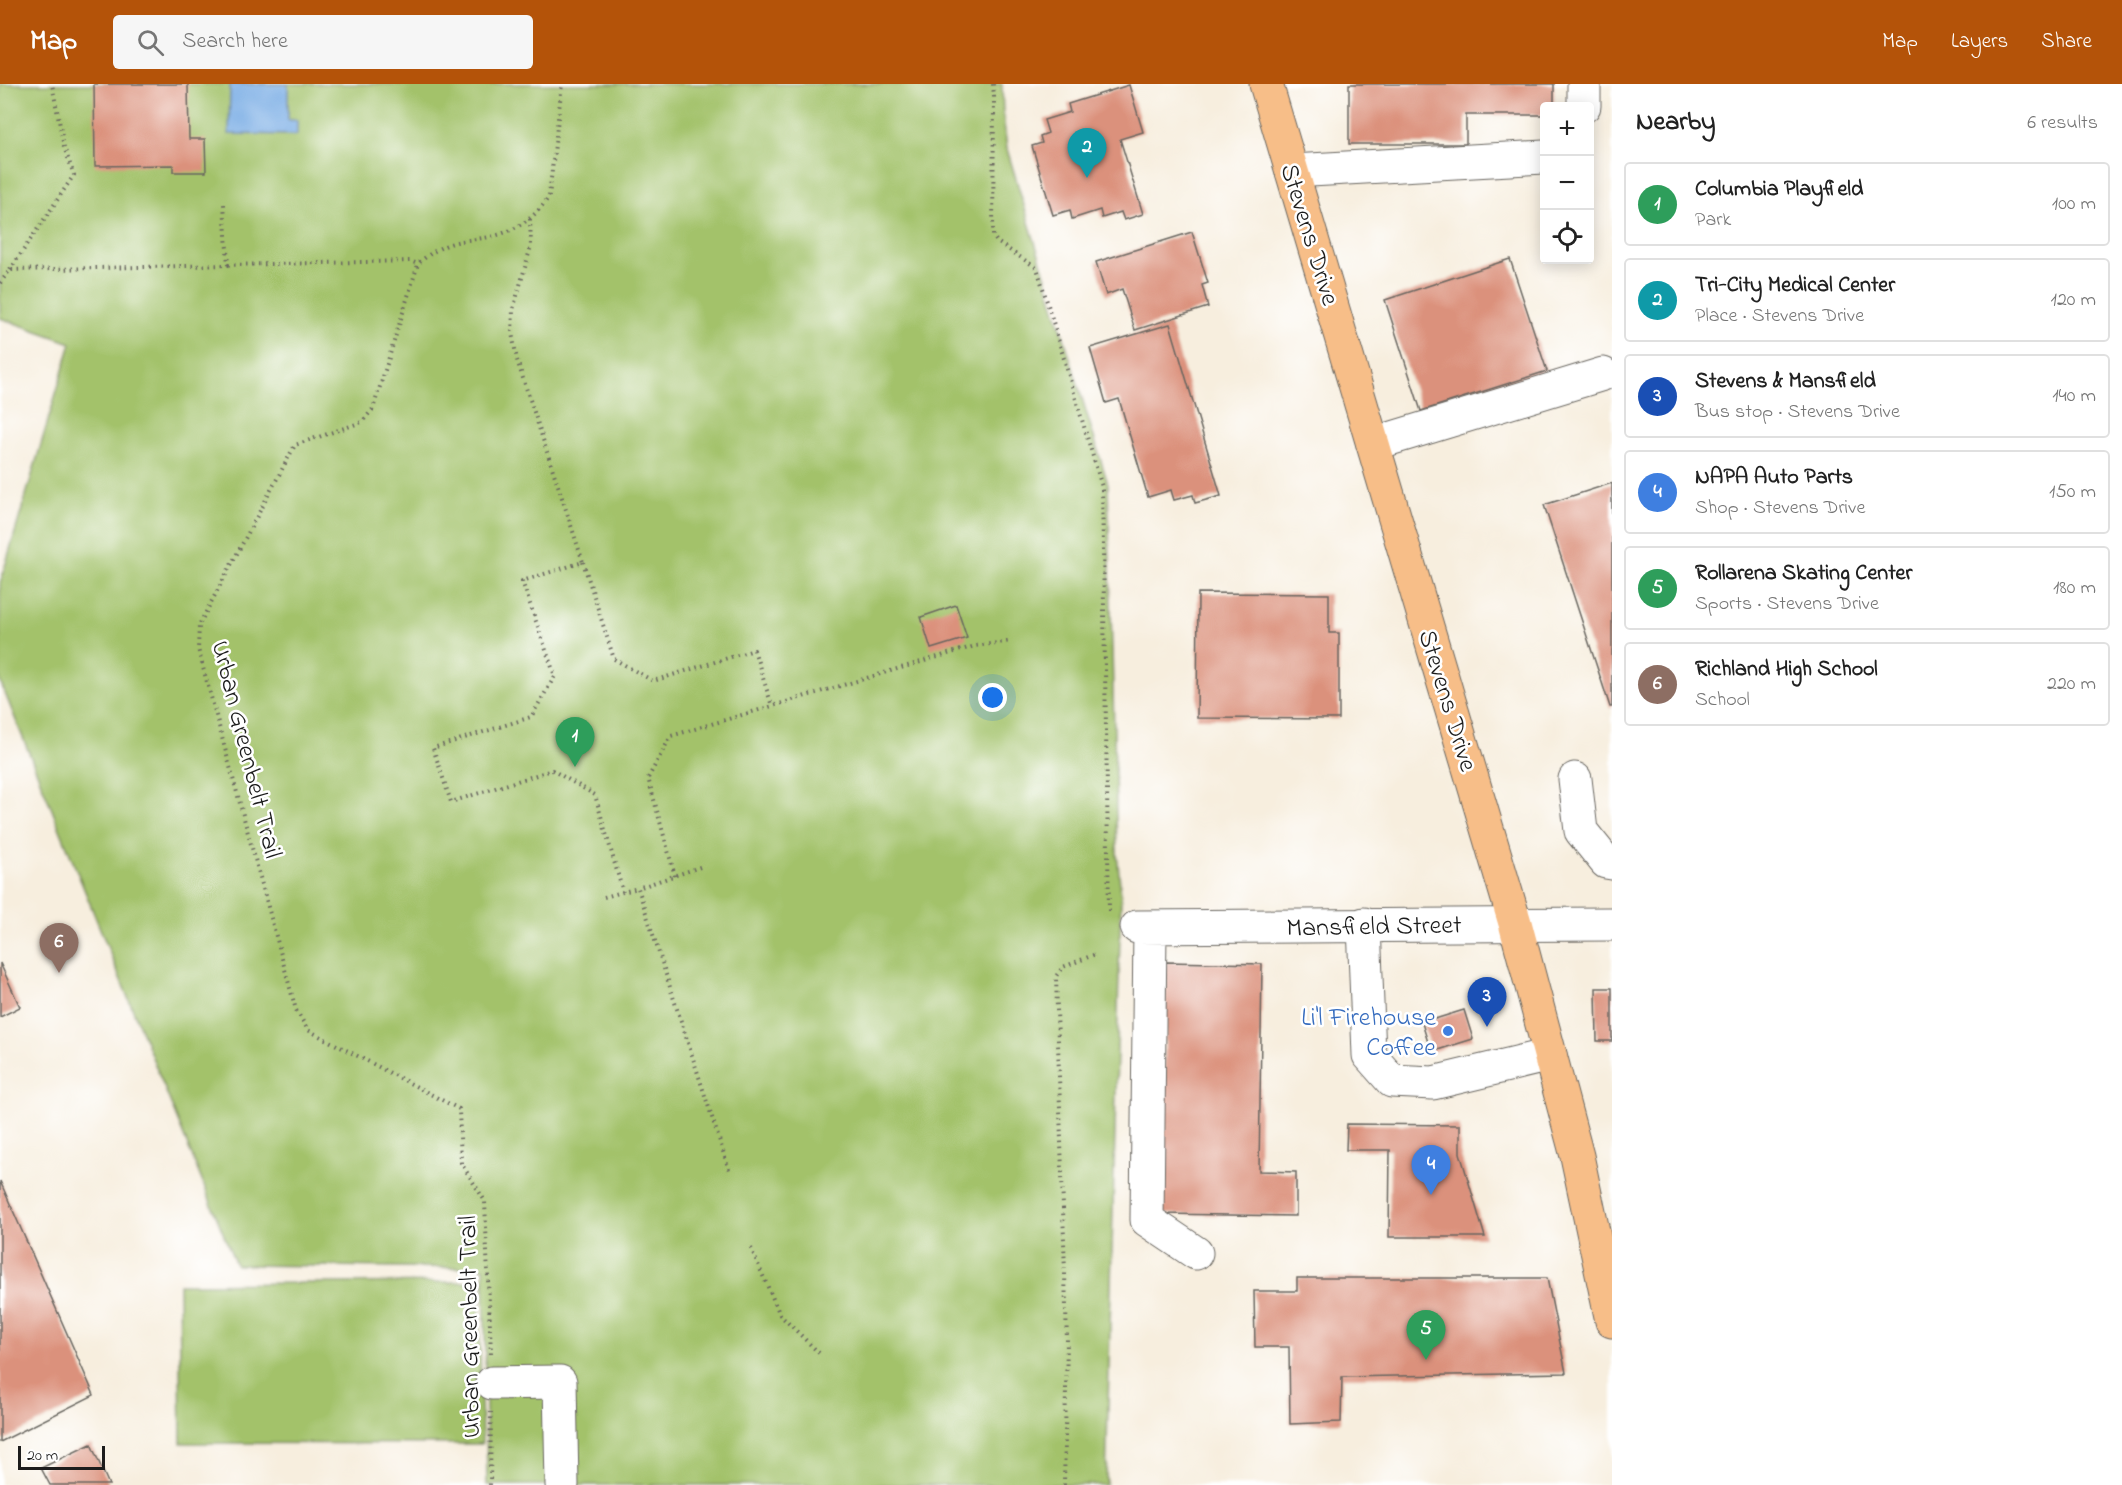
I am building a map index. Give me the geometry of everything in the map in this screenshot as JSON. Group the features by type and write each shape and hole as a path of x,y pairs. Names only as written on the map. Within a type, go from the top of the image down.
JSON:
{"main road":[{"name":"Stevens Drive","path":"1266,84 1515,923 1577,1156 1612,1321"}],"street":[{"path":"1584,84 1584,102"},
{"path":"1292,171 1540,157"},
{"path":"1373,444 1603,374"},
{"path":"1575,779 1581,831 1605,862 1612,863"},
{"name":"Mansfield Street","path":"1132,924 1515,923 1611,926"},
{"path":"1132,924 1147,1220 1196,1253"},
{"path":"1364,924 1369,1055 1392,1081 1432,1083 1550,1055"},
{"path":"492,1383 560,1382 562,1485"}],"path":[{"path":"0,284 74,174 64,147 52,84"},
{"path":"10,270 410,261 418,264 433,252 451,244 501,234 530,219 542,208 549,196 562,84"},
{"path":"993,84 993,236 998,242 1037,268 1102,488 1132,924"},
{"path":"224,204 228,265"},
{"path":"530,219 531,246 513,310 512,333 517,360 614,658 653,681 754,650 772,706"},
{"name":"Urban Greenbelt Trail","path":"418,264 373,409 362,422 295,445 199,625 198,649 296,1010 308,1030 459,1109 461,1163 485,1201 492,1383 490,1485"},
{"path":"583,562 522,580 555,676 531,717 433,748 451,802 552,770 595,795 623,892"},
{"path":"675,876 648,778 671,736 975,646 1012,641"},
{"path":"604,897 700,867"},
{"path":"638,888 730,1173"},
{"path":"1064,1485 1067,1341 1056,976 1063,967 1096,954"},
{"path":"751,1248 780,1315 819,1353"}],"green space":[{"path":"0,84 1002,84 1007,149 1108,484 1117,853 1121,895 1106,1485 487,1485 484,1268 236,1265 0,681 0,583 71,343 0,318"},
{"path":"479,1282 482,1444 181,1443 179,1284"}],"water":[{"path":"230,84 288,84 288,120 297,120 297,135 229,134"}],"building":[{"path":"94,84 188,84 189,139 205,139 206,172 173,172 173,165 95,166"},
{"path":"1349,84 1554,84 1554,102 1540,102 1540,115 1466,115 1466,144 1349,144"},
{"path":"1129,85 1143,132 1120,139 1143,214 1124,220 1121,212 1102,218 1100,210 1072,219 1070,210 1053,215 1032,146 1042,143 1040,136 1048,133 1044,120 1070,112 1068,104"},
{"path":"1192,232 1208,283 1202,285 1208,307 1135,330 1122,289 1106,295 1096,262"},
{"path":"1510,259 1547,371 1421,411 1385,300"},
{"path":"1170,324 1221,496 1195,503 1193,495 1174,500 1171,490 1148,497 1119,399 1106,403 1090,348"},
{"path":"1612,483 1612,707 1610,707 1544,505"},
{"path":"1198,593 1329,594 1329,633 1339,633 1339,719 1197,718"},
{"path":"956,605 967,638 931,649 921,617"},
{"path":"1166,962 1262,964 1259,1171 1296,1172 1296,1216 1162,1214"},
{"path":"0,963 20,1007 0,1017"},
{"path":"1596,988 1612,988 1612,1041 1597,1041"},
{"name":"Li'l Firehouse Coffee","path":"1464,1010 1473,1039 1431,1052 1422,1023"},
{"path":"1347,1124 1460,1125 1460,1153 1485,1237 1389,1237 1390,1150 1346,1150"},
{"path":"0,1181 94,1395 0,1442"},
{"path":"1297,1278 1547,1278 1566,1373 1342,1377 1341,1422 1290,1424 1289,1347 1255,1347 1254,1291 1297,1291"},
{"path":"91,1444 109,1485 50,1485 41,1468"}],"place":[{"name":"Tri-City Medical Center","path":"1087,178"},
{"name":"Columbia Playfield","path":"575,767"},
{"name":"Richland High School","path":"59,973"},
{"name":"Stevens & Mansfield","path":"1487,1027"},
{"name":"Li'l Firehouse Coffee","path":"1448,1031"},
{"name":"NAPA Auto Parts","path":"1431,1195"},
{"name":"Rollarena Skating Center","path":"1426,1360"}]}
